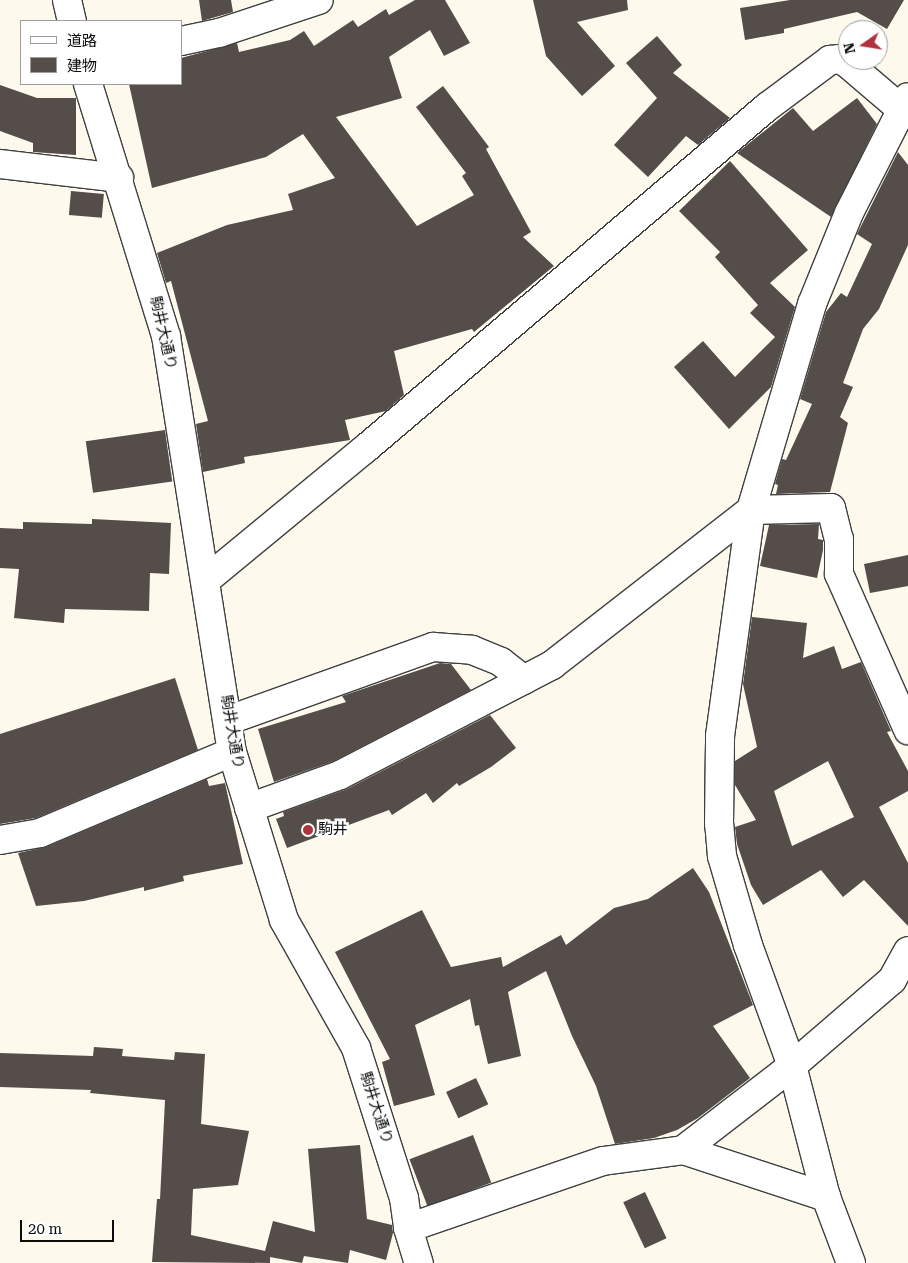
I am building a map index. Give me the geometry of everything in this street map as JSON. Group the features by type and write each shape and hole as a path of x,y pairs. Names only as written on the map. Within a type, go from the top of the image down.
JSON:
{"street":[{"path":"67,0 72,20"},
{"path":"182,41 219,33 319,0"},
{"path":"206,580 365,449 767,107 830,60 840,59 847,63 905,103 849,213 812,304 751,510 720,736 719,824 722,856 748,945 792,1066 826,1197 851,1263"},
{"name":"駒井大通り","path":"88,85 119,178 166,336 229,720 232,752 284,920 356,1048 404,1198 408,1228 419,1263"},
{"path":"0,164 119,178"},
{"path":"249,808 340,775 552,665 751,510 831,508 839,539 839,574 908,730"},
{"path":"229,720 433,647 472,650 501,662 524,680"},
{"path":"0,840 40,833 232,752"},
{"path":"683,1150 792,1066 892,980 908,951"},
{"path":"408,1228 603,1161 683,1150 826,1197"}],"building":[{"path":"199,0 231,0 233,12 202,21"},
{"path":"415,0 445,0 470,43 444,56 430,30 389,57 402,98 336,117 417,226 474,195 462,176 466,173 416,107 443,86 489,147 486,149 531,232 523,237 554,266 474,332 472,329 394,351 404,395 386,411 345,420 350,440 244,457 245,463 203,472 196,424 208,421 171,281 166,283 157,253 227,225 293,210 288,194 335,178 303,134 266,157 152,188 129,85 182,85 182,58 237,43 239,52 290,40 304,31 314,46 353,20 358,27 386,9 389,15"},
{"path":"533,0 627,0 628,10 577,22 615,66 582,96 546,56"},
{"path":"790,0 904,0 888,27 888,20 871,20 857,12 784,29 784,33 745,40 740,8"},
{"path":"657,36 682,65 673,73 730,118 698,145 686,136 648,177 614,145 657,98 626,63"},
{"path":"0,85 37,98 76,98 76,155 33,152 33,143 0,131"},
{"path":"857,98 877,124 831,217 737,153 793,108 813,131"},
{"path":"898,152 908,165 908,245 879,309 863,329 843,383 853,387 840,417 848,423 830,492 776,494 778,485 775,484 782,459 786,460 812,404 800,399 826,312 841,293 847,297 872,244 857,234"},
{"path":"730,161 808,250 770,283 795,307 771,387 729,429 674,367 703,341 735,377 775,337 750,313 758,305 715,257 720,252 679,211"},
{"path":"71,191 104,194 102,218 69,215"},
{"path":"165,430 172,481 93,493 86,441"},
{"path":"92,519 171,523 169,574 150,573 149,611 65,609 64,623 14,618 19,569 0,568 0,528 23,529 23,522 92,524"},
{"path":"819,524 818,539 823,540 823,550 817,578 760,566 769,525"},
{"path":"908,555 908,586 870,593 864,564"},
{"path":"752,617 807,623 803,658 834,646 842,669 861,662 891,731 887,732 908,771 908,791 879,807 908,863 908,926 864,880 843,897 821,870 763,905 751,885 737,844 735,827 756,820 735,785 735,761 757,747 743,684","holes":["828,761 854,817 792,846 774,791"]},
{"path":"440,663 451,664 471,690 334,761 274,782 258,729 346,702 342,696"},
{"path":"175,678 198,750 36,818 0,824 0,734"},
{"path":"490,715 516,748 491,767 459,786 457,783 433,803 426,793 392,815 389,810 287,848 276,819 284,816 283,812 347,789"},
{"path":"207,779 209,786 225,783 243,864 183,876 184,881 144,891 144,887 84,901 36,906 18,853 46,847"},
{"path":"693,868 709,892 753,1005 713,1026 750,1078 698,1118 677,1130 654,1138 615,1144 596,1086 572,1036 546,971 508,992 521,1056 488,1064 479,1025 475,1026 470,999 415,1025 435,1095 394,1106 382,1062 390,1059 335,952 422,910 451,967 501,957 503,967 561,935 566,945 614,908 648,899"},
{"path":"94,1047 123,1049 122,1056 174,1060 175,1052 205,1054 201,1124 249,1131 238,1185 193,1189 191,1235 265,1251 273,1221 315,1232 308,1149 360,1145 367,1219 392,1225 393,1233 386,1260 350,1250 348,1263 304,1256 302,1263 270,1257 270,1263 152,1262 157,1199 160,1199 165,1100 90,1093 91,1090 0,1087 0,1053 93,1056"},
{"path":"476,1078 488,1104 458,1118 446,1092"},
{"path":"473,1135 491,1183 428,1207 410,1159"},
{"path":"645,1192 667,1238 645,1248 623,1202"}],"place":[{"name":"駒井","path":"308,830"}]}
